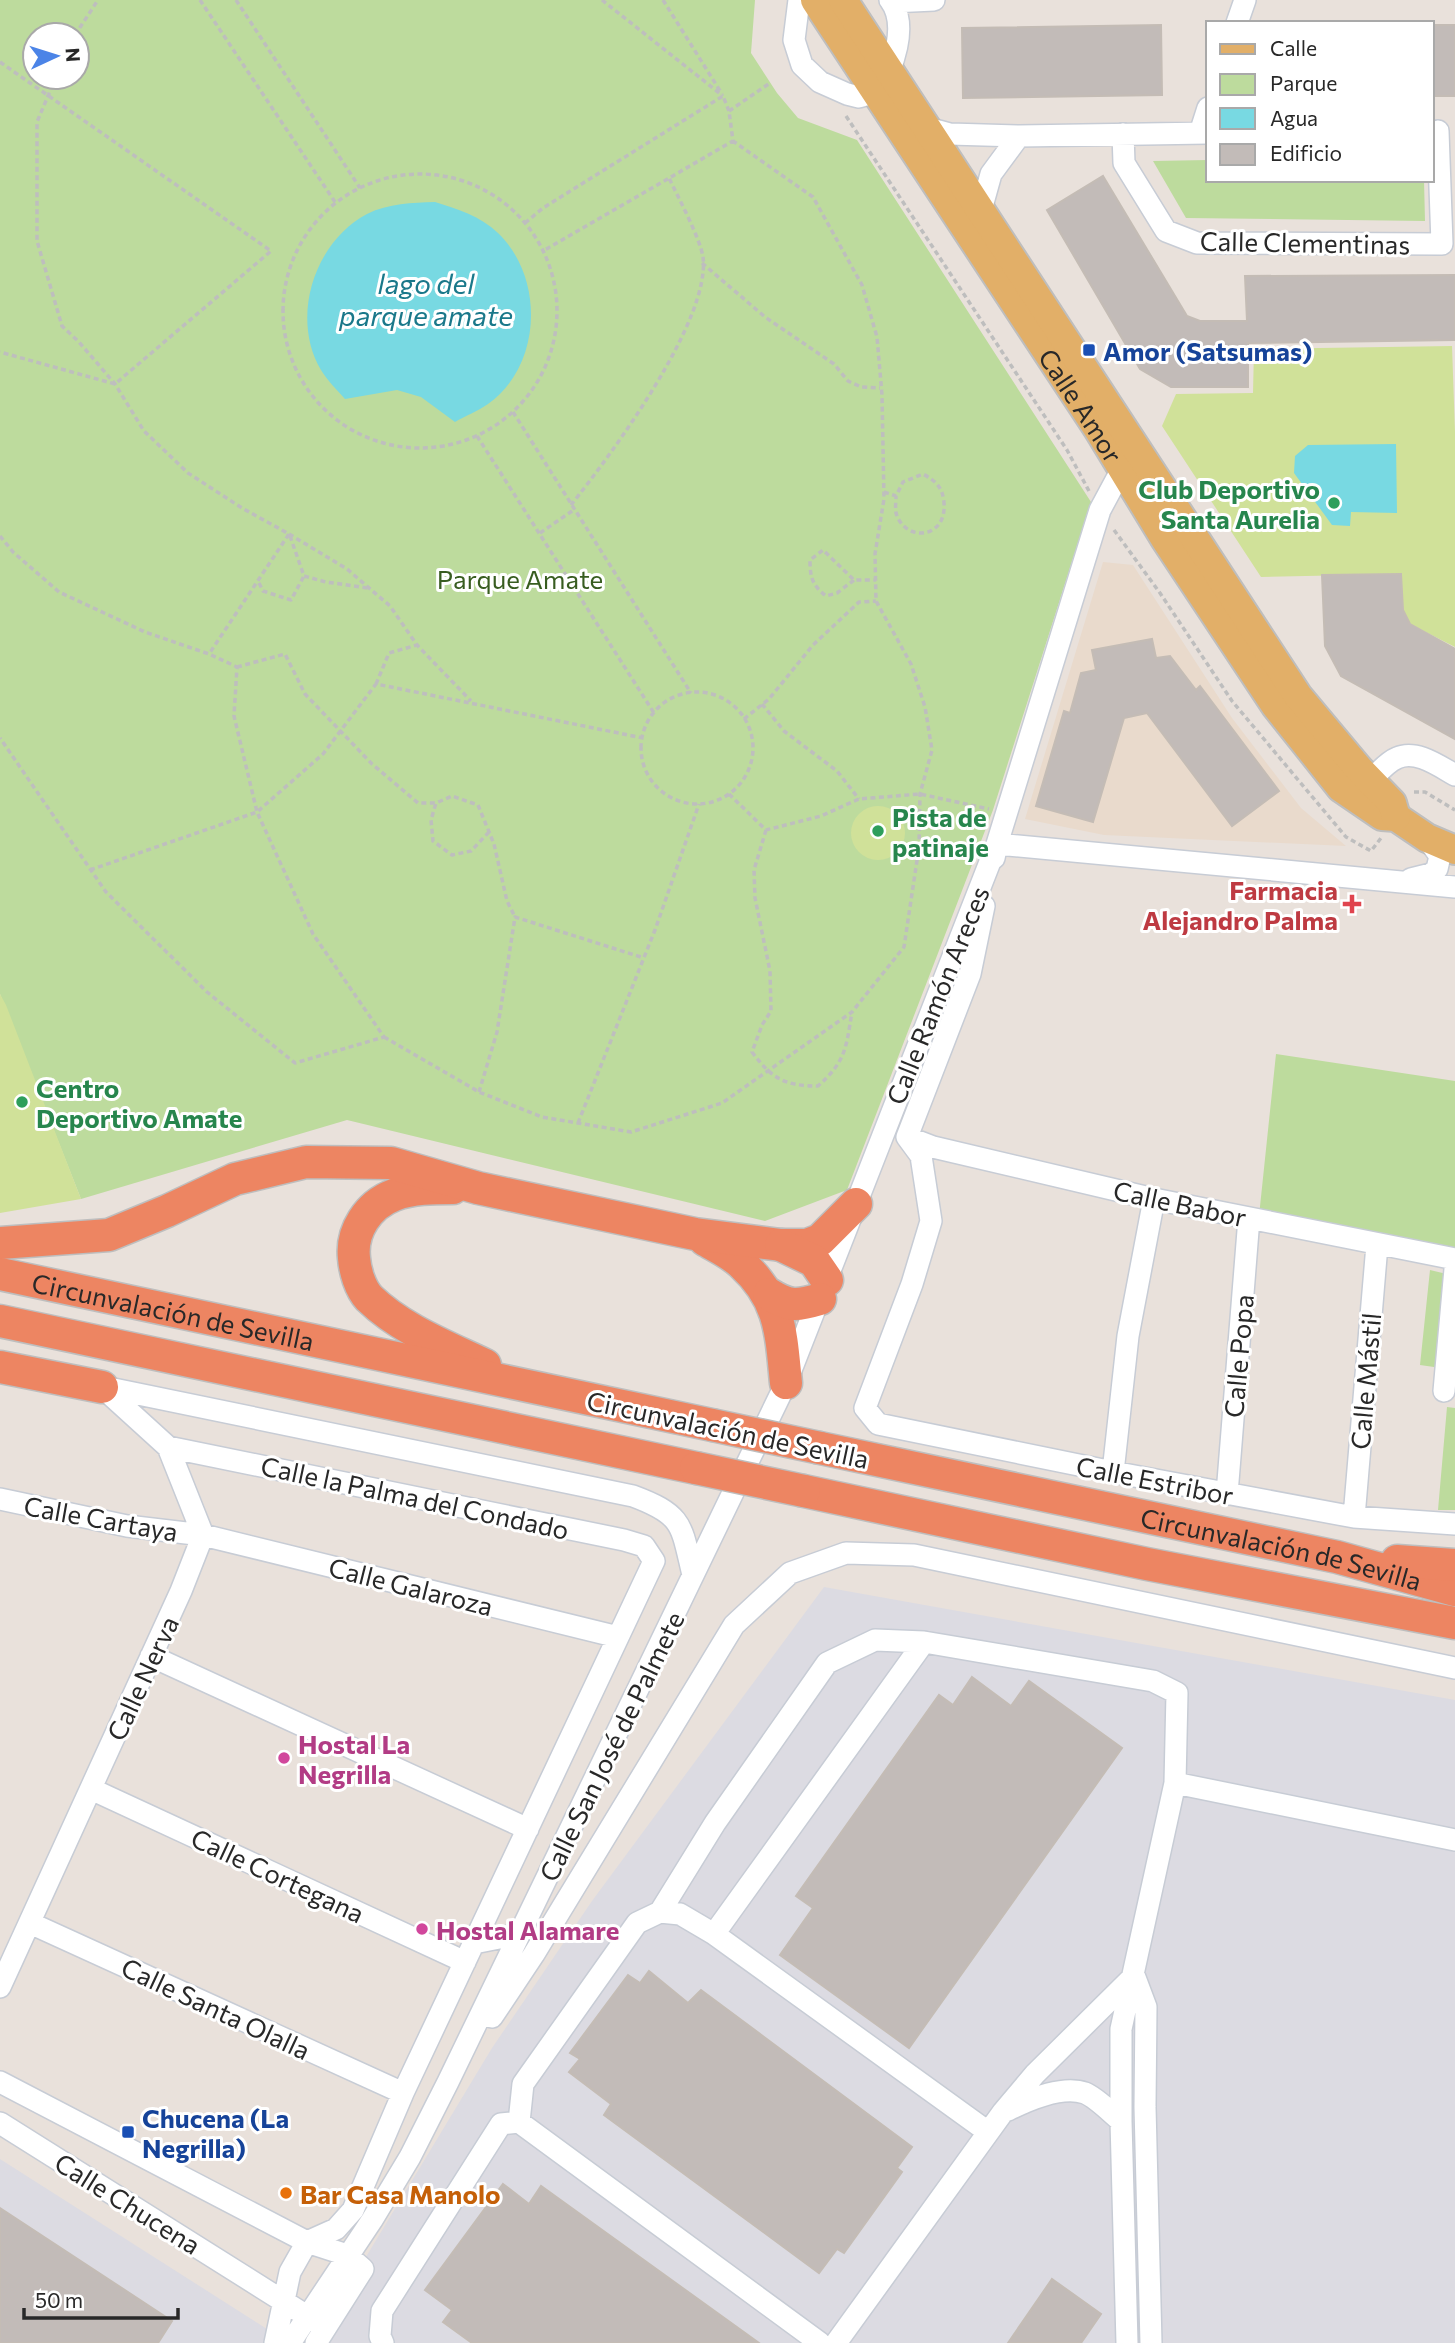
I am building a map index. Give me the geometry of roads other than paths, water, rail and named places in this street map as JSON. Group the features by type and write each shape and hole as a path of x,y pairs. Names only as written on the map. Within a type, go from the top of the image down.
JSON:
{"highway":[{"path":"0,1243 109,1235 235,1179 306,1162 391,1163 478,1188 695,1234 781,1245 807,1245 820,1240 856,1204"},
{"path":"478,1188 428,1188 393,1195 384,1201 359,1224 352,1245 355,1271 367,1296 417,1333 534,1388"},
{"path":"695,1234 741,1262 769,1294 785,1304 799,1305 824,1290 814,1261 781,1245"},
{"name":"Circunvalación de Sevilla","path":"0,1274 1337,1558 1455,1590"},
{"path":"769,1294 780,1327 786,1383"},
{"name":"Circunvalación de Sevilla","path":"0,1321 1147,1564 1455,1623"},
{"path":"0,1367 102,1387"},
{"path":"1337,1558 1455,1565"},
{"path":"1147,1564 1455,1636"}],"main road":[{"name":"Calle Amor","path":"815,0 885,94 1131,462 1298,696 1359,769 1392,803 1402,808 1427,838 1455,850"},
{"name":"Calle Amor","path":"843,0 885,94 927,128 981,210 1131,462 1165,539 1275,705 1341,788 1382,816 1402,808"}],"street":[{"path":"799,0 793,40 802,65 820,82 847,94 859,97 885,94 927,128 950,134 1019,136 1204,133"},
{"path":"885,94 899,24 891,1 934,0"},
{"path":"1238,21 1245,0"},
{"name":"Calle Clementinas","path":"1123,134 1124,163 1166,231 1197,243 1442,244 1442,131"},
{"path":"981,210 991,174 1019,136"},
{"name":"Calle Ramón Areces","path":"751,1456 786,1383 824,1290 997,844 1100,510 1131,462"},
{"path":"1371,780 1397,758 1410,755 1425,759 1455,775"},
{"path":"1402,881 1431,874 1437,869 1440,856 1427,838"},
{"path":"907,1137 970,974 997,844 1455,887"},
{"name":"Calle Babor","path":"907,1137 933,1147 1154,1199 1455,1259"},
{"name":"Calle Estribor","path":"907,1137 921,1156 931,1221 912,1284 865,1408 877,1424 1354,1517 1455,1524"},
{"path":"1113,1472 1128,1336 1154,1199"},
{"name":"Calle Popa","path":"1227,1494 1249,1218"},
{"name":"Calle Mástil","path":"1354,1517 1377,1245"},
{"path":"1444,1391 1455,1269"},
{"path":"102,1387 168,1447 203,1535"},
{"path":"102,1387 633,1496 662,1507 681,1526 694,1575"},
{"name":"Calle la Palma del Condado","path":"168,1447 624,1540 644,1546 654,1561"},
{"name":"Calle San José de Palmete","path":"290,2343 372,2220 410,2157 751,1456"},
{"name":"Calle Cartaya","path":"0,1499 127,1526 203,1535"},
{"name":"Calle Galaroza","path":"203,1535 618,1637"},
{"name":"Calle Nerva","path":"0,1987 181,1591 203,1535"},
{"path":"448,2082 534,1954 734,1625 790,1573 846,1553 914,1555 1455,1668"},
{"name":"Calle San José de Palmete","path":"307,2242 336,2229 353,2210 403,2093 654,1561"},
{"path":"660,1912 715,1823 827,1663 875,1640 924,1642 1153,1681 1177,1693 1175,1783 1121,2029 1127,2343"},
{"path":"714,1934 924,1642"},
{"path":"151,1656 528,1829"},
{"path":"1175,1783 1455,1840"},
{"name":"Calle Cortegana","path":"91,1789 470,1952"},
{"path":"519,2122 523,2084 637,1923 660,1912 680,1914 714,1934 988,2132"},
{"name":"Calle Santa Olalla","path":"30,1923 403,2093"},
{"path":"470,1952 519,1934"},
{"path":"836,2343 1003,2112 1035,2074 1135,1975"},
{"path":"1135,1975 1146,2007 1145,2107 1151,2343"},
{"name":"Calle Chucena","path":"0,2082 307,2242 347,2255"},
{"path":"1003,2112 1057,2092 1084,2093 1121,2122"},
{"path":"383,2343 380,2336 382,2311 501,2124 519,2122 820,2343"},
{"name":"Calle Chucena","path":"0,2123 308,2316 321,2336"},
{"path":"275,2343 290,2272 307,2242"},
{"path":"321,2336 363,2269 347,2255"}],"water":[{"name":"lago del parque amate","path":"435,202 460,210 498,233 513,252 524,273 530,297 531,321 519,368 506,388 488,404 455,422 421,397 397,390 345,399 321,370 312,350 308,328 312,283 333,243 349,227 367,214 384,208"},
{"path":"1396,444 1397,513 1351,512 1350,526 1332,525 1294,473 1295,456 1308,445"}],"place":[{"name":"Amor (Satsumas)","path":"1089,350"},
{"name":"Club Deportivo Santa Aurelia","path":"1334,503"},
{"name":"Pista de patinaje","path":"878,831"},
{"name":"Farmacia Alejandro Palma","path":"1352,904"},
{"name":"Centro Deportivo Amate","path":"22,1102"},
{"name":"Hostal La Negrilla","path":"284,1758"},
{"name":"Hostal Alamare","path":"422,1929"},
{"name":"Chucena (La Negrilla)","path":"128,2132"},
{"name":"Bar Casa Manolo","path":"286,2193"}],"park label":[{"name":"Parque Amate","path":"520,578"}]}
